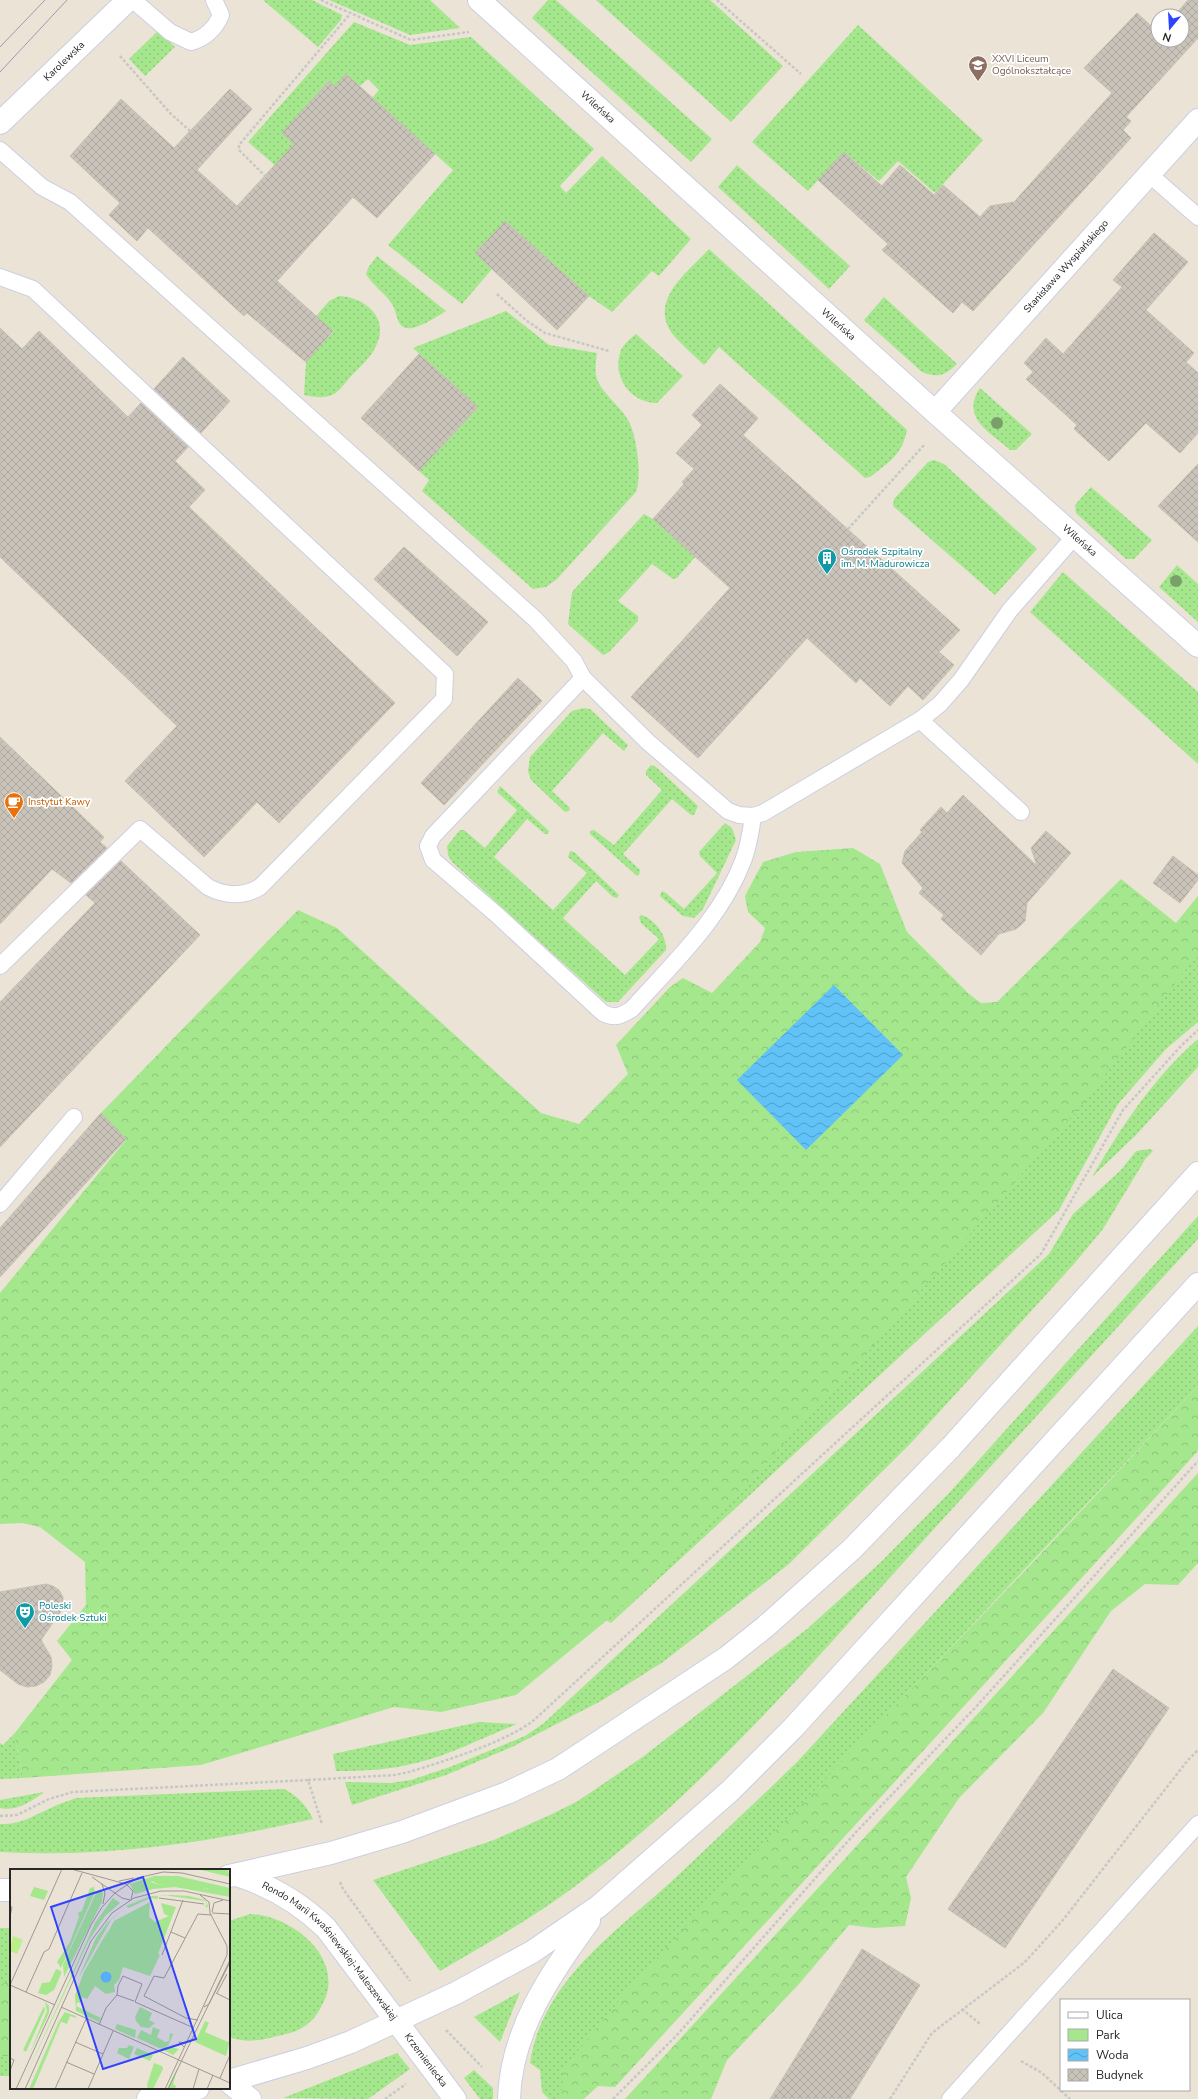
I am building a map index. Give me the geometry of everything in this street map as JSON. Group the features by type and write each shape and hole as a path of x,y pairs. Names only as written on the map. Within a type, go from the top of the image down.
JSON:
{"main road":[{"name":"Karolewska","path":"0,123 128,0"},
{"name":"Wileńska","path":"480,0 935,412 1198,646"},
{"name":"Stanisława Wyspiańskiego","path":"935,412 1198,120"},
{"path":"232,1878 331,1853 402,1832 507,1793 558,1769 726,1658 765,1627 852,1549 951,1447 1198,1173"},
{"path":"397,2022 532,1952 599,1906 730,1791 793,1728 1198,1284"},
{"name":"Rondo Marii Kwaśniewskiej-Maleszewskiej","path":"230,2081 351,2042 397,2022 322,1924 306,1910 259,1882 232,1878"},
{"path":"509,2099 514,2057 532,2007 551,1974 599,1906"},
{"name":"Krzemieniecka","path":"397,2022 455,2099"},
{"path":"230,2082 250,2099"},
{"path":"148,2099 193,2089"}],"lane":[{"path":"134,0 170,32 191,42 202,40 218,21 221,15 214,0"},
{"path":"0,150 42,187 70,202 535,619 574,661 583,678 648,742 728,811 740,815 753,816 763,813 920,720 940,704 961,680 1010,610 1075,536"},
{"path":"1150,175 1198,217"},
{"path":"0,277 33,289 445,674 444,699 260,887 250,893 234,894 221,894 208,888 140,829 0,966"},
{"path":"583,678 434,836 428,846 433,860 497,915 603,1013 610,1016 619,1017 632,1010 712,917 743,862 749,843 753,816"},
{"path":"920,720 1021,812"},
{"path":"0,1204 74,1117"},
{"path":"950,2099 1198,1824"}],"path":[{"path":"321,0 411,40 476,31"},
{"path":"717,0 800,74"},
{"path":"266,177 239,150 239,145 350,14"},
{"path":"120,56 171,114 190,130"},
{"path":"497,294 527,321 545,333 609,351"},
{"path":"848,529 928,441"},
{"path":"0,1816 17,1815 49,1799 73,1792 395,1775 409,1772 498,1740 521,1730 533,1721 1041,1254 1123,1110 1180,1047 1198,1030"},
{"path":"613,2099 677,2035 857,1831 974,1709 1198,1461"},
{"path":"890,2099 932,2033 1025,1962 1063,1920 1188,1760 1198,1750"},
{"path":"308,1780 320,1817"},
{"path":"343,1889 412,1984"},
{"path":"446,2030 484,2069"},
{"path":"385,2099 409,2082"}],"green space":[{"path":"263,0 312,0 342,15 341,20 318,47"},
{"path":"329,0 430,0 460,28 410,35"},
{"path":"548,0 556,0 712,139 691,162 532,18"},
{"path":"596,0 710,0 783,66 731,122"},
{"path":"354,22 410,45 471,37 594,149 560,186 566,193 602,156 691,239 659,276 652,271 612,312 589,296 505,221 475,253 492,269 462,304 388,245 453,170 372,98 379,90 368,79 360,86 346,75 335,87 329,81 293,121 302,151 283,172 248,142"},
{"path":"858,25 983,140 935,193 898,161 879,181 844,152 808,191 752,142"},
{"path":"158,31 175,47 145,76 129,59"},
{"path":"737,165 850,266 829,289 718,187"},
{"path":"709,249 907,430 905,439 898,452 889,462 870,477 865,478 719,347 704,365 682,345 671,332 666,320 665,308 668,297 683,276"},
{"path":"377,256 446,311 422,325 415,327 404,327 400,324 392,304 366,274 368,268"},
{"path":"339,296 358,300 373,311 378,319 380,336 369,358 337,392 330,396 323,397 304,395 306,362 333,332 316,316 329,301"},
{"path":"884,297 957,364 941,375 933,375 922,372 864,320"},
{"path":"506,311 549,345 597,353 596,375 598,381 605,393 628,420 634,435 638,456 639,476 636,492 557,579 546,587 533,589 422,491 429,480 419,471 477,407 413,348"},
{"path":"636,334 683,376 657,403 647,402 631,393 621,378 619,360 621,350"},
{"path":"980,388 1032,434 1016,450 1010,450 994,437 980,424 975,416 973,408"},
{"path":"934,460 944,464 1037,549 995,595 893,506 894,499 928,462"},
{"path":"1091,487 1152,540 1134,559 1126,559 1076,513 1075,505"},
{"path":"644,514 653,519 695,557 677,578 673,579 652,564 618,601 638,616 638,621 609,652 603,655 568,624 572,592"},
{"path":"1177,565 1198,584 1198,622 1159,587"},
{"path":"1063,572 1198,692 1198,764 1030,612"},
{"path":"584,708 590,709 628,745 624,751 603,733 552,791 570,808 569,811 565,812 531,780 528,771 530,757 572,711"},
{"path":"651,765 656,767 698,806 694,815 691,815 672,799 623,854 640,870 639,875 637,876 590,834 590,831 594,830 614,845 662,790 646,775 646,771"},
{"path":"500,786 549,831 548,834 545,834 527,819 494,857 553,910 587,873 568,857 570,851 574,852 619,895 617,898 613,897 596,881 563,918 625,975 659,939 641,923 639,917 641,915 651,920 662,934 666,945 666,950 618,1002 606,1002 452,862 448,855 447,846 460,830 464,830 485,848 517,810 497,792"},
{"path":"725,823 732,828 736,840 703,909 694,918 683,916 660,896 662,891 684,909 717,873 700,856 699,852"},
{"path":"853,848 880,864 907,932 969,994 981,1003 997,1002 1121,879 1176,923 1198,896 1198,954 1086,1100 856,1366 692,1542 606,1621 516,1695 441,1712 394,1707 201,1765 23,1778 14,1734 72,1660 57,1641 86,1605 85,1562 40,1527 22,1523 0,1524 0,1293 126,1140 101,1113 298,910 337,928 541,1113 579,1124 628,1074 616,1045 670,987 683,978 712,993 760,942 765,928 748,912 745,896 763,862 796,852"},
{"path":"1198,943 1198,1022 1166,1049 1118,1104 1059,1210 611,1623 600,1617"},
{"path":"1198,1039 1198,1067 1136,1135 1092,1177 1139,1104 1167,1070"},
{"path":"1150,1149 1153,1151 1146,1158 1103,1229 1073,1265 911,1443 789,1564 663,1662 601,1701 514,1746 446,1775 352,1805 345,1782 391,1783 411,1780 450,1767 525,1736 544,1723 1049,1254 1073,1214 1121,1170 1136,1151"},
{"path":"1198,1216 1198,1239 831,1643 718,1761 679,1799 578,1884 520,1924 440,1971 373,1880 494,1840 578,1801 644,1756 807,1629 880,1563 950,1492"},
{"path":"1198,1326 1198,1386 868,1735 561,2099 549,2099 542,2092 540,2070 530,2063 537,2034 549,2007 565,1983 605,1940 672,1881 798,1761"},
{"path":"1198,1386 1198,1451 615,2087 598,2086 584,2099 561,2099 564,2068 622,1997 712,1897 1037,1558"},
{"path":"1198,1473 1198,1563 1178,1585 1145,1584 1111,1611 1043,1713 959,1798 906,1877 911,1898 905,1926 874,1928 849,1925 799,1984 727,2060 711,2099 625,2099"},
{"path":"479,1722 517,1724 455,1751 429,1760 376,1770 336,1771 333,1754"},
{"path":"14,1734 23,1778 0,1779 0,1743 3,1745"},
{"path":"284,1789 301,1801 313,1819 236,1835 158,1846 79,1853 0,1852 0,1824 21,1821 76,1798"},
{"path":"44,1792 24,1805 6,1809 0,1808 0,1800"},
{"path":"250,1914 267,1916 283,1922 299,1932 312,1944 322,1958 328,1973 328,1990 318,2013 310,2022 299,2030 258,2040 247,2041 230,2037 230,1921"},
{"path":"0,1928 10,1928 10,1982 0,1984"},
{"path":"10,1982 10,2056 0,2056 0,1984"},
{"path":"520,1992 500,2042 474,2017"},
{"path":"397,2053 410,2069 368,2099 283,2098"},
{"path":"0,2056 10,2056 10,2076 0,2076"},
{"path":"474,2070 493,2088 493,2099 480,2099 464,2078"}],"water":[{"path":"834,985 903,1055 806,1150 737,1080"}],"building":[{"path":"1188,0 1198,0 1198,38 1190,47 1190,8 1181,8"},
{"path":"1137,13 1150,25 1150,48 1189,48 1126,117 1131,121 1123,130 1131,138 973,311 962,302 953,313 882,250 888,244 818,180 844,152 882,186 900,165 934,195 943,185 980,217 990,206 1014,202 1112,93 1084,68"},
{"path":"346,74 435,154 377,218 353,197 277,281 333,331 306,362 247,313 244,316 148,228 137,241 109,215 120,203 70,156 121,99 174,148 230,89 252,109 197,170 237,206 294,144 282,133 329,81 335,87"},
{"path":"505,221 589,296 557,330 475,253"},
{"path":"1154,233 1188,262 1146,310 1194,353 1186,362 1198,373 1198,433 1180,453 1146,423 1109,461 1074,429 1077,425 1026,379 1033,372 1024,363 1046,338 1063,354 1122,287 1113,280"},
{"path":"0,328 22,349 39,331 128,417 141,403 188,447 175,461 205,490 189,507 395,703 279,823 257,802 204,857 125,781 177,726 0,557"},
{"path":"419,354 478,407 419,471 361,418"},
{"path":"183,357 230,401 201,433 154,389"},
{"path":"720,384 758,418 743,435 960,630 939,652 954,665 923,700 908,686 890,706 860,678 856,683 807,638 698,758 631,697 730,588 653,519 684,484 682,482 694,469 676,453 702,425 692,415"},
{"path":"1198,464 1198,542 1158,506"},
{"path":"404,547 488,622 457,656 374,579"},
{"path":"518,678 542,701 444,805 421,783"},
{"path":"0,737 104,837 100,842 107,848 71,883 52,869 0,924"},
{"path":"963,795 1037,866 1031,848 1046,831 1071,853 1027,903 1025,921 1016,929 999,934 981,955 941,919 944,915 919,893 923,888 902,863 905,851 922,832 920,830 941,807 947,813"},
{"path":"1173,856 1198,875 1198,880 1180,903 1153,883"},
{"path":"121,861 200,935 0,1147 0,1002 95,903 86,895"},
{"path":"101,1113 126,1139 0,1277 0,1228"},
{"name":"Poleski Ośrodek Sztuki","path":"46,1584 59,1590 63,1597 63,1608 41,1640 51,1657 52,1666 50,1675 44,1682 36,1686 27,1687 18,1684 0,1670 0,1592"},
{"path":"1113,1669 1169,1708 1005,1948 948,1909"},
{"path":"862,1949 920,1985 850,2099 770,2099"}],"tram line":[{"path":"0,47 45,0"},
{"path":"0,72 67,0"}],"place":[{"name":"XXVI Liceum Ogólnokształcące","path":"978,82"},
{"name":"Ośrodek Szpitalny im. M. Madurowicza","path":"827,575"},
{"name":"Instytut Kawy","path":"14,819"},
{"name":"Poleski Ośrodek Sztuki","path":"25,1629"}]}
